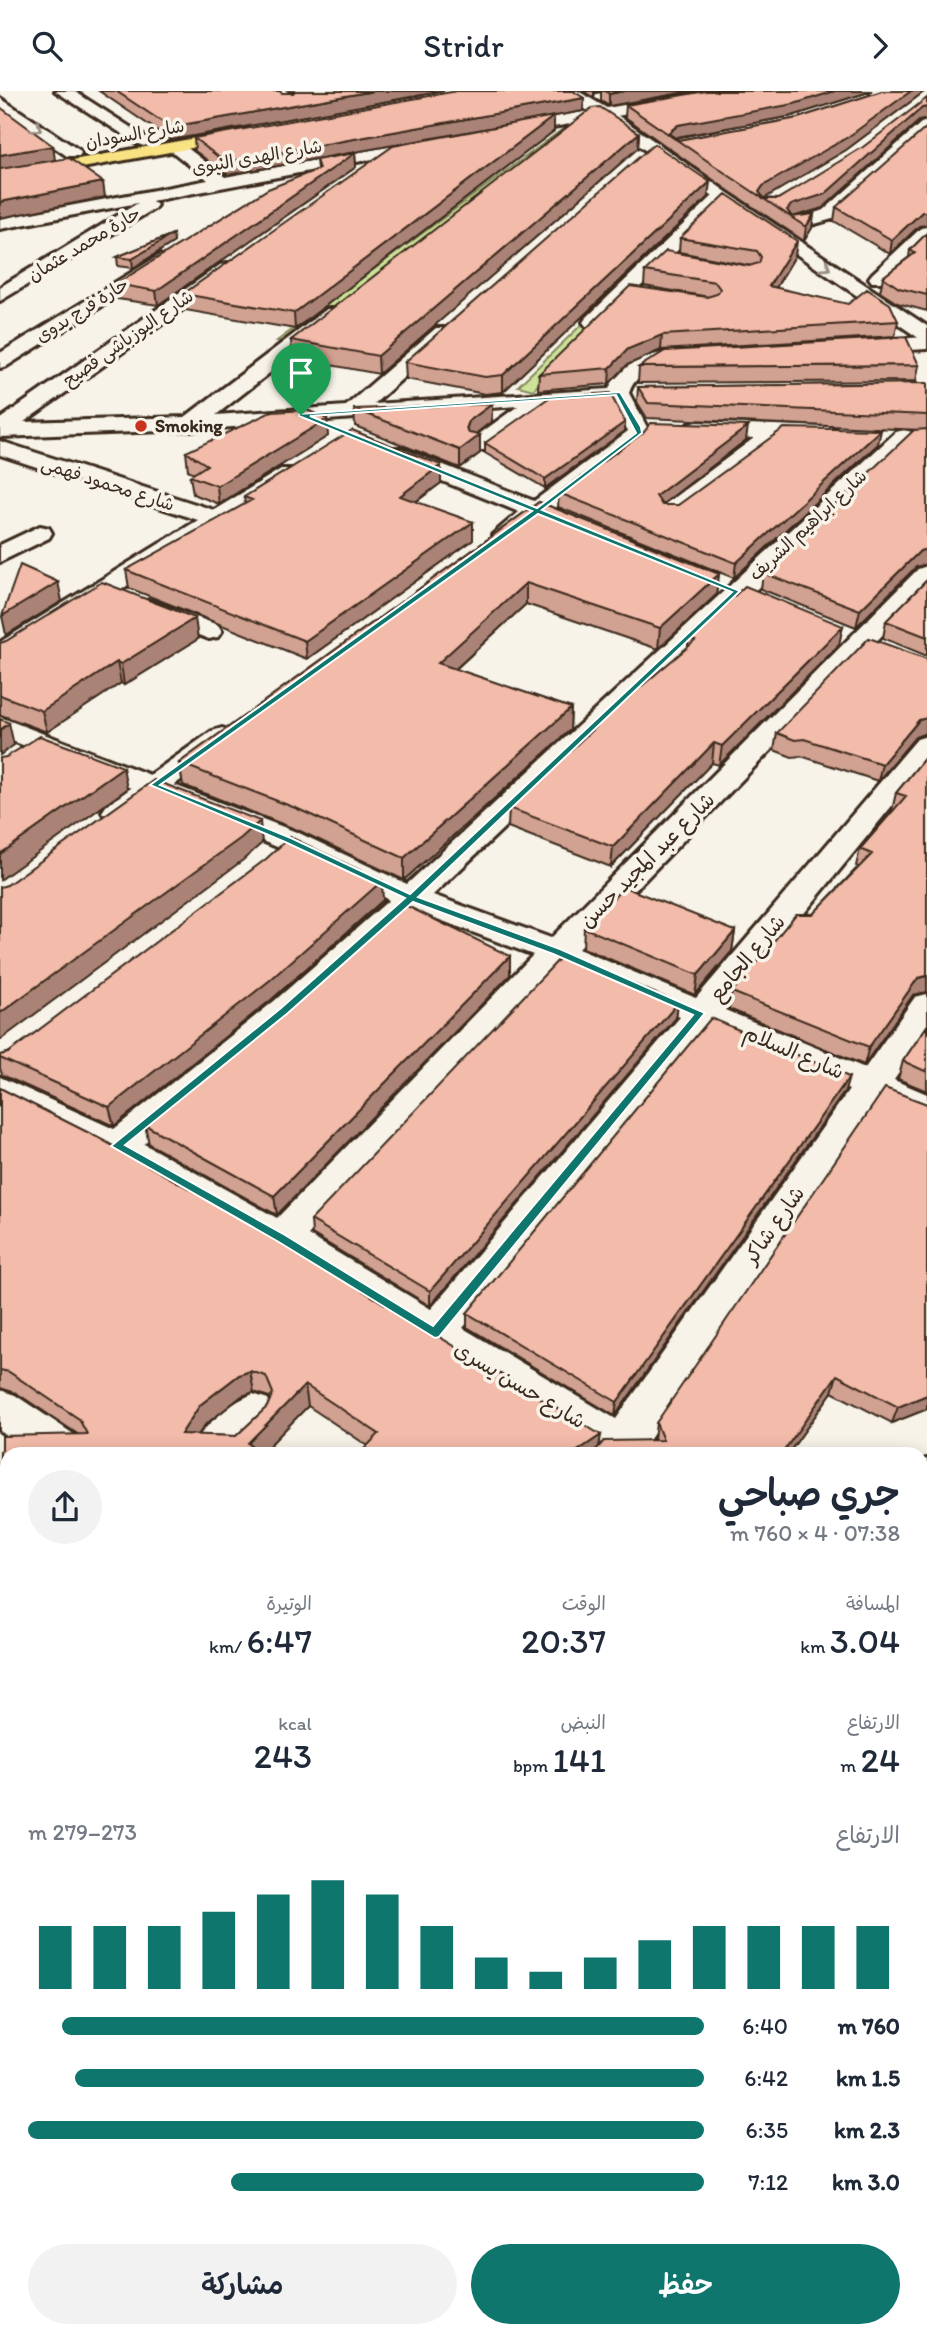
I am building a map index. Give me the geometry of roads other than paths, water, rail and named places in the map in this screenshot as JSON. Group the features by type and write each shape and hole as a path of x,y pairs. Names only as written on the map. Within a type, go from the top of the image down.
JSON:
{"main road":[{"name":"شارع السودان","path":"0,166 80,158 175,146 266,125 144,141 80,158 0,178"}],"street":[{"path":"63,91 144,141"},
{"path":"567,91 596,114 653,147 722,197 927,335"},
{"path":"594,91 712,168"},
{"path":"485,134 733,91"},
{"path":"0,103 80,158"},
{"path":"556,141 596,114"},
{"path":"797,224 830,214 927,126"},
{"name":"شارع الهدى النبوى","path":"0,224 446,141"},
{"path":"175,146 222,183"},
{"path":"632,165 653,147"},
{"path":"360,174 394,151"},
{"name":"حارة محمد عثمان","path":"0,295 168,193"},
{"path":"577,337 722,197"},
{"path":"779,212 817,237"},
{"path":"898,290 874,274 927,232"},
{"name":"حارة فرج بدوى","path":"0,362 177,250"},
{"name":"شارع اليوزباشى فصيح","path":"0,429 248,254"},
{"path":"660,257 683,261"},
{"path":"624,292 651,296"},
{"path":"191,423 346,303"},
{"path":"352,424 457,319"},
{"path":"844,348 927,343"},
{"path":"481,551 639,433 618,393 621,384 652,361 710,356"},
{"path":"0,429 191,423 301,415 352,424 511,400 537,390 645,393"},
{"path":"479,445 537,390"},
{"path":"638,427 853,435"},
{"path":"669,512 776,432"},
{"name":"شارع ابراهيم الشريف","path":"117,1146 285,1010 411,898 903,437"},
{"path":"375,446 576,526"},
{"name":"شارع محمود فهمى","path":"0,448 217,519"},
{"path":"0,654 306,464"},
{"path":"0,555 40,533"},
{"name":"شارع عبد المجيد حسن","path":"281,1238 556,952 927,574"},
{"path":"103,590 209,631"},
{"path":"99,825 244,721"},
{"name":"شارع السلام","path":"0,726 154,785 276,851 556,952 927,1108"},
{"path":"11,763 43,742"},
{"name":"شارع الجامع","path":"435,1333 700,1013 927,745"},
{"name":"شارع شاكر","path":"632,1447 870,1084 927,1005"},
{"name":"شارع حسن يسرى","path":"0,1090 117,1146 281,1238 625,1447"},
{"path":"217,1447 253,1412"},
{"path":"10,1430 52,1447"}],"place":[{"name":"Smoking","path":"141,426"}]}
